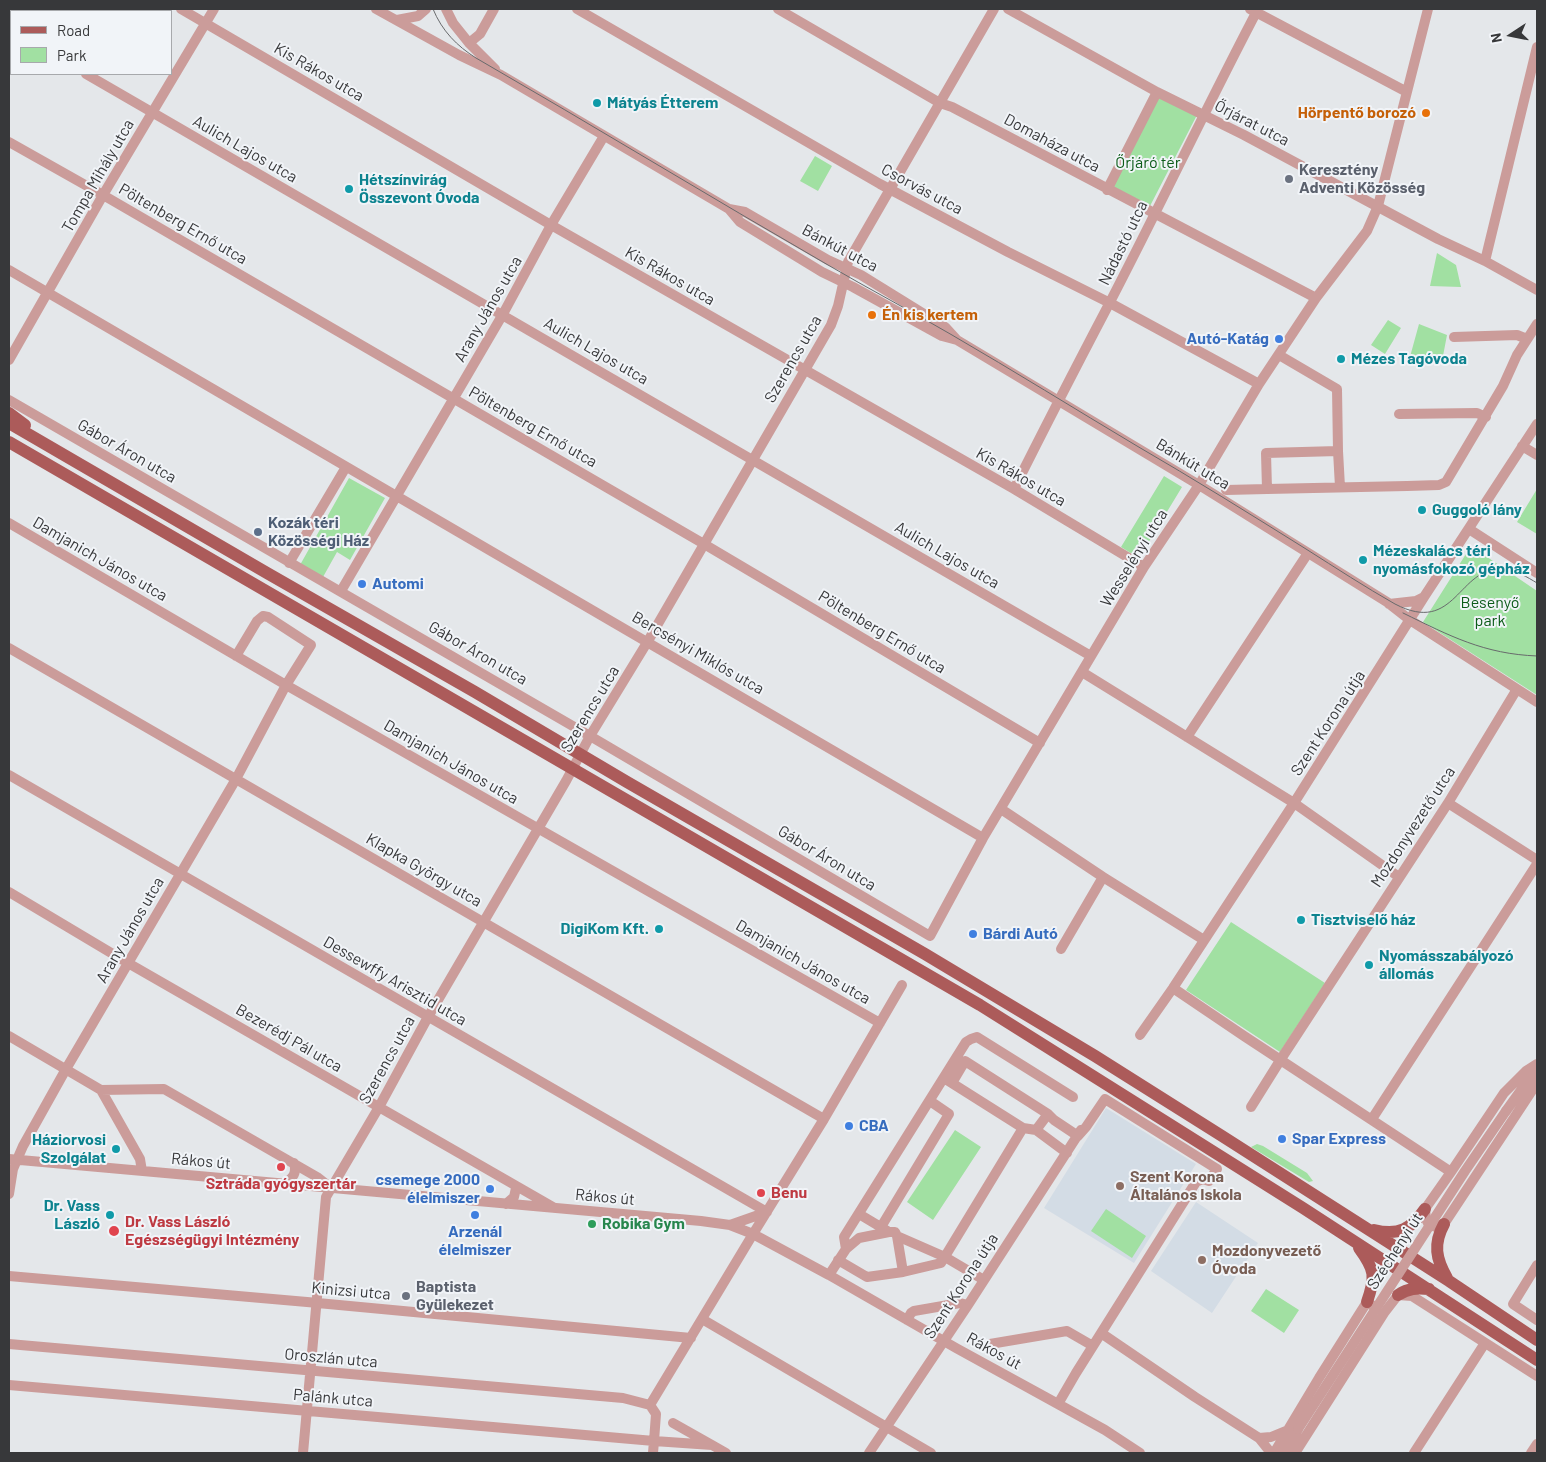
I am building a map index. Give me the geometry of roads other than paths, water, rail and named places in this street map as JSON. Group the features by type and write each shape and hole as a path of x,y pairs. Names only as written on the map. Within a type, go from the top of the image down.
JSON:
{"main road":[{"path":"9,413 67,457"},
{"path":"9,423 917,949 1061,1035 1369,1229 1537,1340"},
{"path":"9,442 980,1005 1355,1242 1537,1360"},
{"path":"9,449 58,470"},
{"path":"1369,1229 1390,1233 1397,1232 1412,1225 1426,1210"},
{"path":"1444,1224 1438,1235 1437,1251 1449,1281"},
{"path":"1355,1242 1369,1262 1374,1277 1374,1283 1367,1302"},
{"path":"1398,1295 1414,1288 1430,1290"}],"street":[{"name":"Kis Rákos utca","path":"181,9 551,226 1014,489 1144,567"},
{"name":"Tompa Mihály utca","path":"9,360 103,195 214,9"},
{"name":"Bánkút utca","path":"376,9 459,55 501,75 729,209 740,222 822,272 942,336 957,340"},
{"path":"394,9 397,20 418,16 426,9"},
{"name":"Bánkút utca","path":"446,9 453,23 469,43 501,75"},
{"path":"450,9 453,23"},
{"path":"469,43 480,34 494,9"},
{"name":"Csorvás utca","path":"577,9 891,190 1110,303 1259,384"},
{"name":"Domaháza utca","path":"778,9 940,103 1316,298"},
{"name":"Szerencs utca","path":"302,1453 326,1197 580,753 648,641 831,325 838,306 848,262 994,9"},
{"name":"Őrjárat utca","path":"1008,9 1157,92 1204,114 1537,290"},
{"name":"Wesselényi utca","path":"930,936 983,838 1144,567 1199,484 1259,384 1316,298 1367,231 1378,206 1428,9"},
{"path":"1255,10 1407,92"},
{"name":"Nádastó utca","path":"1014,489 1110,303 1255,10"},
{"path":"1485,261 1537,47"},
{"name":"Aulich Lajos utca","path":"88,75 1091,656"},
{"path":"1107,190 1157,92"},
{"name":"Arany János utca","path":"341,591 503,314 551,226 604,136"},
{"name":"Pöltenberg Ernő utca","path":"9,142 454,398 1040,743"},
{"name":"Bánkút utca","path":"729,209 745,212 828,260 900,298 945,327 957,340 1199,484 1389,604 1410,620 1537,702"},
{"path":"9,270 346,467 289,563"},
{"path":"1226,490 1407,486 1446,482 1504,386 1517,355 1537,324"},
{"path":"1454,337 1518,335 1527,339"},
{"path":"1279,355 1337,389 1340,487"},
{"name":"Gábor Áron utca","path":"9,400 289,563 341,591 930,936"},
{"path":"1399,414 1477,413 1486,417"},
{"name":"Szent Korona útja","path":"1140,1035 1174,988 1537,424"},
{"path":"1522,446 1537,455"},
{"path":"1267,489 1266,453 1338,451"},
{"name":"Bercsényi Miklós utca","path":"346,467 648,641 983,838"},
{"name":"Damjanich János utca","path":"9,523 286,685 880,1023"},
{"path":"1468,529 1537,573"},
{"path":"1187,737 1308,553"},
{"path":"1389,604 1416,601 1424,597"},
{"name":"Arany János utca","path":"9,1194 13,1160 236,779 286,685 311,645 268,617 263,616 257,621 236,656"},
{"name":"Klapka György utca","path":"9,648 824,1119"},
{"path":"1082,672 1294,803 1399,877"},
{"name":"Mozdonyvezető utca","path":"1251,1107 1280,1059 1448,803 1517,689"},
{"name":"Dessewffy Arisztid utca","path":"9,775 767,1212"},
{"path":"1448,803 1537,860"},
{"path":"1001,809 1103,877 1204,940"},
{"path":"1372,1119 1537,864"},
{"path":"1061,950 1103,877"},
{"name":"Bezerédj Pál utca","path":"9,892 128,963 555,1208"},
{"path":"653,1453 656,1414 650,1405 824,1119 902,985"},
{"path":"1174,988 1450,1172"},
{"path":"9,1036 101,1090 140,1159 142,1171"},
{"path":"948,1080 966,1042 977,1038 1073,1096"},
{"path":"846,1249 844,1237 930,1101 965,1061 1078,1136"},
{"path":"1537,1064 1526,1071 1504,1093 1450,1172 1426,1210 1426,1219 1429,1225 1436,1227 1444,1224 1537,1083"},
{"name":"Széchenyi út","path":"1285,1453 1293,1429 1506,1110 1537,1068"},
{"path":"948,1080 1023,1128 1036,1130 1067,1153"},
{"path":"101,1090 164,1089 294,1163 331,1188"},
{"name":"Szent Korona útja","path":"869,1453 968,1305 1085,1124 1105,1100 1217,1169 1209,1181 1202,1179 1196,1182 1100,1333"},
{"path":"903,1272 889,1232 949,1114 930,1101"},
{"path":"1036,1130 1051,1117"},
{"name":"Szent Korona útja","path":"945,1257 1023,1128"},
{"name":"Rákos út","path":"13,1160 730,1225 753,1234 830,1275 944,1341 1105,1430 1140,1453"},
{"path":"285,1184 295,1175 294,1163"},
{"path":"506,1204 514,1197 516,1186"},
{"path":"516,1186 523,1205 528,1202 528,1191"},
{"path":"730,1225 767,1212"},
{"path":"859,1214 889,1232 945,1257 984,1280"},
{"path":"830,1275 846,1249 860,1238 889,1232"},
{"path":"838,1260 867,1277 903,1272 940,1263 945,1257"},
{"path":"1537,1265 1513,1304 1537,1320"},
{"name":"Kinizsi utca","path":"9,1276 691,1338"},
{"path":"1295,1453 1384,1313 1398,1295 1412,1296 1537,1376"},
{"path":"1058,1404 1100,1333 1195,1398 1259,1438 1273,1453 1293,1429 1367,1302 1384,1313"},
{"path":"907,1320 914,1311 960,1303 968,1305"},
{"path":"702,1319 930,1453"},
{"path":"990,1344 1067,1331 1093,1346"},
{"path":"1414,1453 1485,1343"},
{"name":"Oroszlán utca","path":"9,1344 624,1398 650,1405"},
{"name":"Palánk utca","path":"9,1385 712,1445"},
{"path":"673,1423 726,1453"},
{"path":"1259,1438 1271,1438 1293,1429"},
{"path":"1532,1453 1537,1444"}],"tram line":[{"path":"433,9 451,37 476,58 843,274 998,362 1395,604 1415,612 1431,612 1444,606 1476,578 1488,571 1503,569 1512,571 1537,583"},
{"path":"1403,613 1452,636 1484,648 1518,655 1537,656"}],"place":[{"name":"Mátyás Étterem","path":"597,103"},
{"name":"Hörpentő borozó","path":"1426,113"},
{"name":"Keresztény Adventi Közösség","path":"1289,179"},
{"name":"Hétszínvirág Összevont Óvoda","path":"349,189"},
{"name":"Én kis kertem","path":"872,315"},
{"name":"Autó-Katág","path":"1279,339"},
{"name":"Mézes Tagóvoda","path":"1341,359"},
{"name":"Guggoló lány","path":"1422,510"},
{"name":"Kozák téri Közösségi Ház","path":"258,532"},
{"name":"Mézeskalács téri nyomásfokozó gépház","path":"1363,560"},
{"name":"Automi","path":"362,584"},
{"name":"Tisztviselő ház","path":"1301,920"},
{"name":"DigiKom Kft.","path":"659,929"},
{"name":"Bárdi Autó","path":"973,934"},
{"name":"Nyomásszabályozó állomás","path":"1369,965"},
{"name":"CBA","path":"849,1126"},
{"name":"Spar Express","path":"1282,1139"},
{"name":"Háziorvosi Szolgálat","path":"116,1149"},
{"name":"Sztráda gyógyszertár","path":"281,1167"},
{"name":"Szent Korona Általános Iskola","path":"1120,1186"},
{"name":"csemege 2000 élelmiszer","path":"490,1189"},
{"name":"Benu","path":"761,1193"},
{"name":"Dr. Vass László","path":"110,1215"},
{"name":"Arzenál élelmiszer","path":"475,1215"},
{"name":"Robika Gym","path":"592,1224"},
{"name":"Dr. Vass László Egészségügyi Intézmény","path":"114,1231"},
{"name":"Mozdonyvezető Óvoda","path":"1202,1260"},
{"name":"Baptista Gyülekezet","path":"406,1296"}],"park label":[{"name":"Őrjáró tér","path":"1148,163"},
{"name":"Besenyő park","path":"1490,612"}]}
